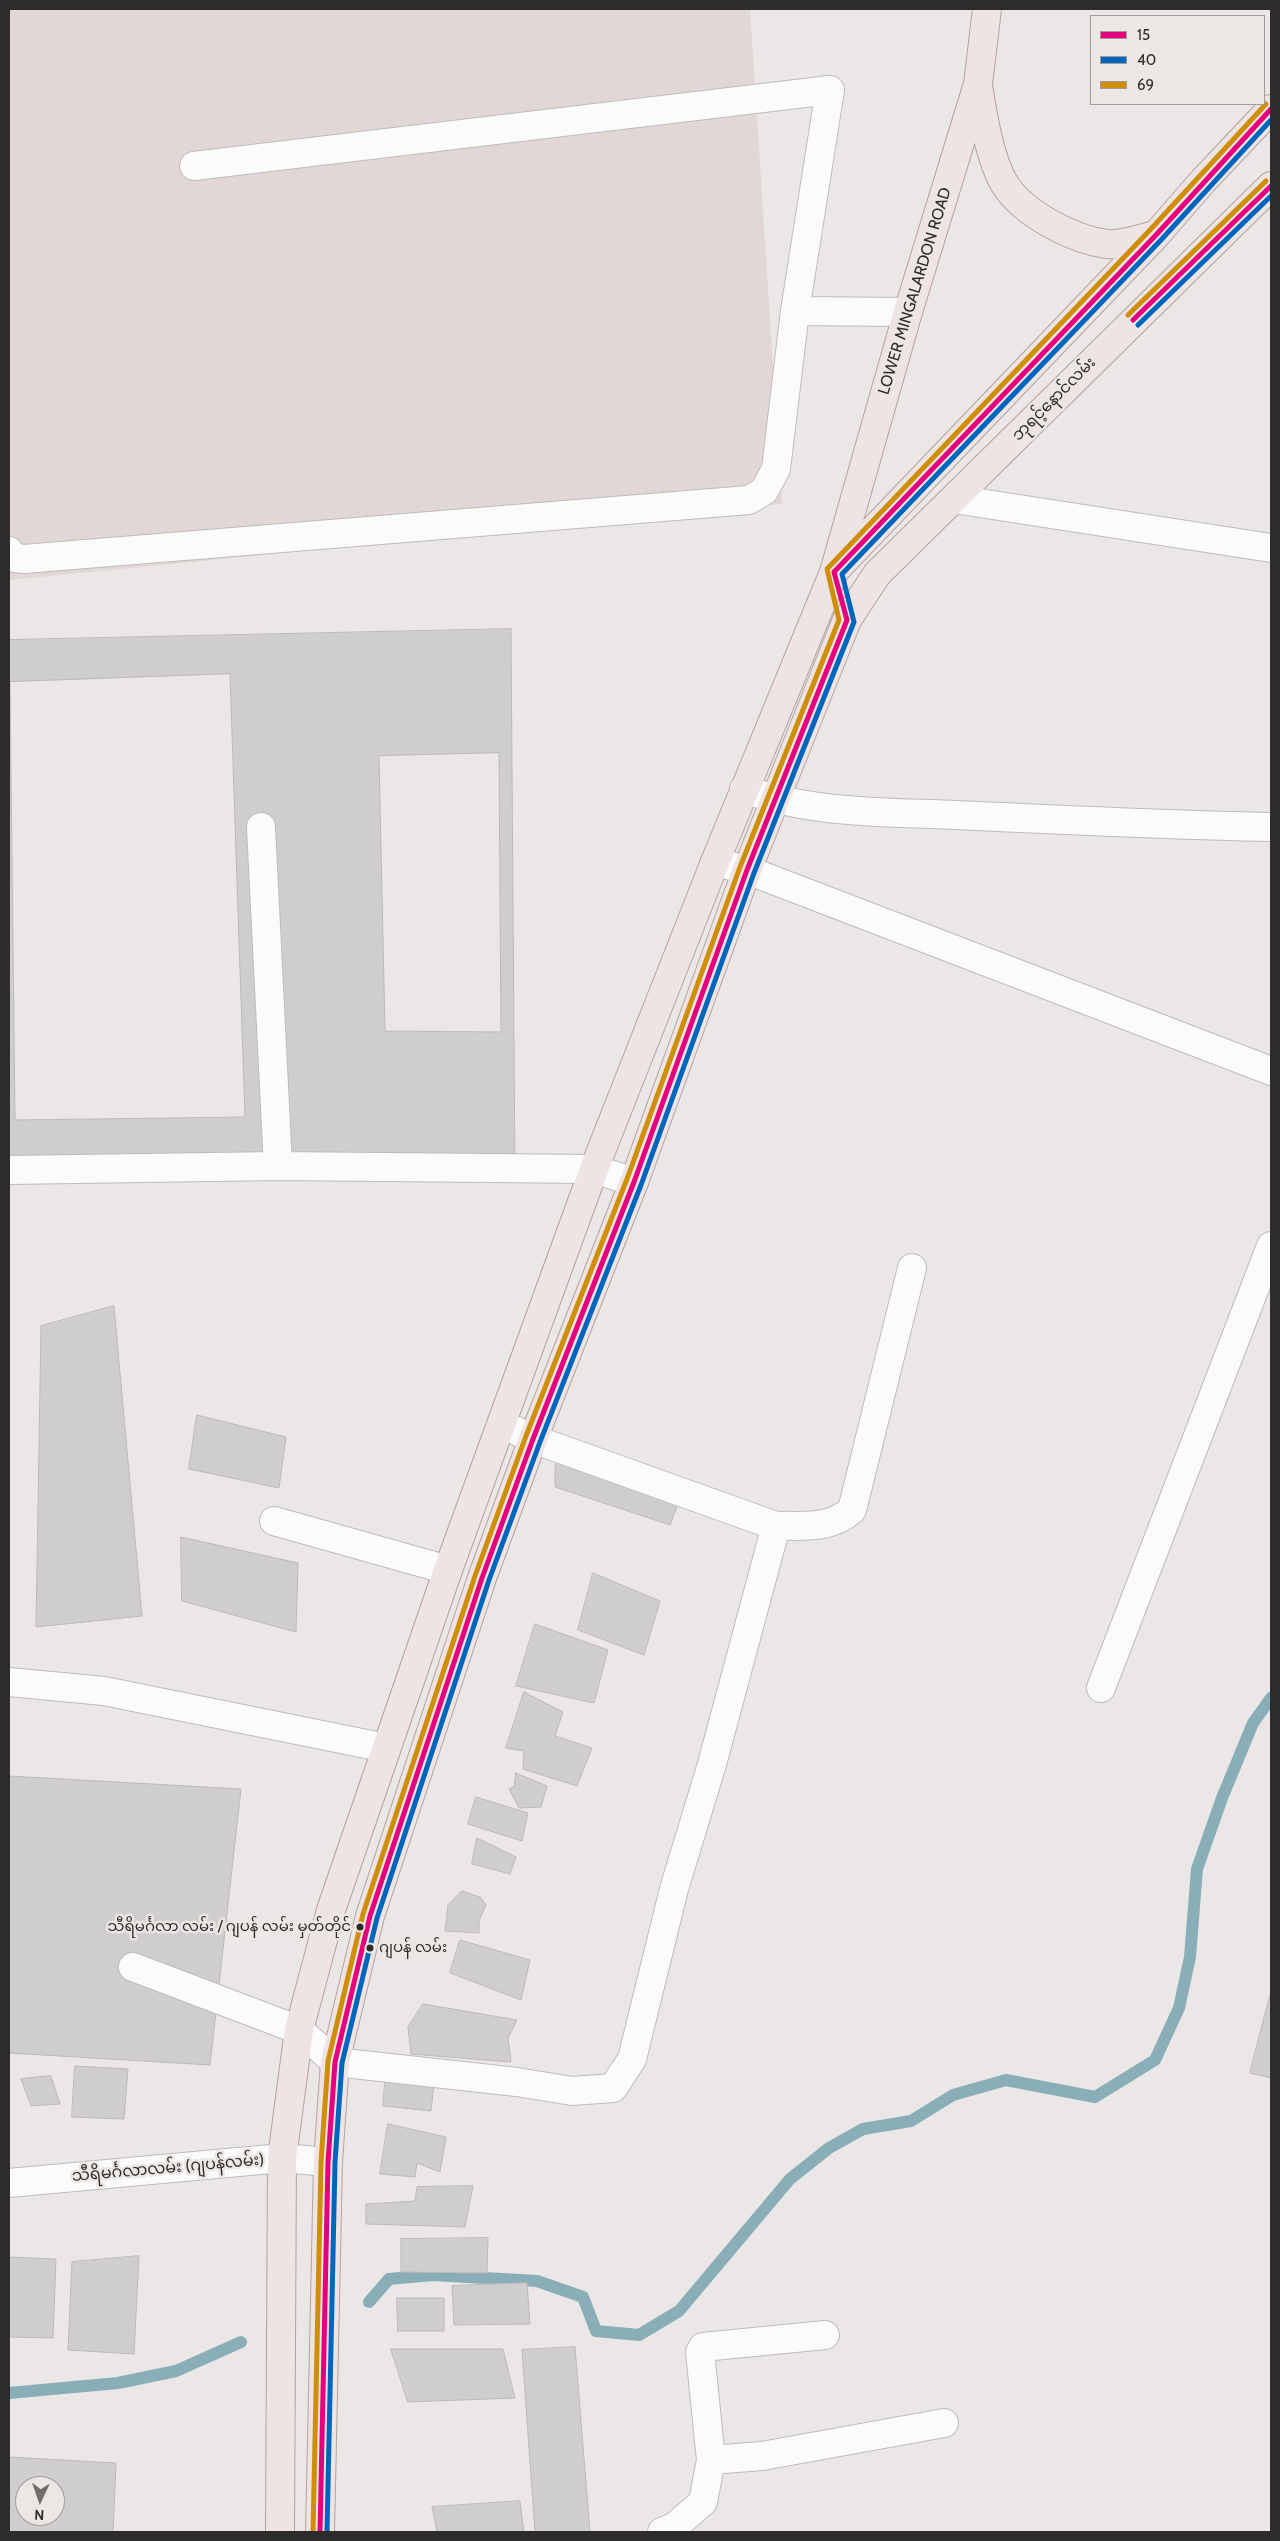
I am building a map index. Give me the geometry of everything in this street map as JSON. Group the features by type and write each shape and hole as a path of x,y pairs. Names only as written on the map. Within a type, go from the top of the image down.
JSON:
{"main road":[{"name":"LOWER MINGALARDON ROAD","path":"834,572 908,312 978,84 986,9"},
{"path":"978,84 984,127 997,164 1008,189 1034,213 1066,232 1109,244 1156,235"},
{"path":"280,2532 282,2158 299,2030 331,1910 448,1570 594,1169 714,862 834,572 1156,235 1203,181 1271,109"},
{"name":"ဘုရင့်နောင်လမ်း","path":"320,2532 328,2162 336,2062 370,1916 482,1578 533,1439 634,1182 747,870 847,620 877,574 1190,263 1271,186"},
{"path":"834,572 847,620"}],"street":[{"path":"9,551 15,558 24,559 749,500 764,491 776,469 795,311 830,90 194,166"},
{"path":"795,311 908,312"},
{"path":"954,499 1271,548"},
{"path":"744,789 775,801 863,811 1144,824 1271,827"},
{"path":"260,827 278,1166"},
{"path":"714,862 747,870 1271,1071"},
{"path":"9,1170 278,1166 594,1169 634,1182"},
{"path":"1101,1688 1271,1246"},
{"path":"502,1424 533,1439 776,1526 826,1525 841,1520 852,1510 912,1268"},
{"path":"274,1521 448,1570"},
{"path":"133,1967 299,2030 336,2062 517,2082 572,2091 613,2088 632,2059 674,1890 712,1764 776,1526"},
{"path":"9,1682 104,1691 386,1748"},
{"name":"သီရိမင်္ဂလာလမ်း (ဂျပန်လမ်း)","path":"9,2183 282,2158 328,2162"},
{"path":"662,2532 674,2527 704,2502 711,2460 700,2352 703,2347 825,2335"},
{"path":"711,2460 762,2456 944,2423"}],"shaded area":[{"path":"9,9 750,9 782,504 9,580"}],"building":[{"path":"511,629 515,1180 9,1179 9,640"},
{"path":"230,674 245,1117 15,1120 10,682"},
{"path":"499,753 501,1032 385,1031 379,756"},
{"path":"114,1306 142,1616 36,1627 41,1326"},
{"path":"197,1415 286,1437 279,1488 189,1469"},
{"path":"567,1453 681,1496 670,1525 555,1487 555,1466"},
{"path":"181,1537 298,1563 296,1632 182,1601"},
{"path":"593,1573 660,1601 644,1655 578,1630"},
{"path":"535,1624 608,1650 594,1703 516,1686"},
{"path":"524,1692 563,1712 555,1736 592,1748 577,1786 523,1769 524,1751 506,1748"},
{"path":"516,1773 547,1786 541,1807 519,1808 509,1789 514,1786"},
{"path":"9,1776 241,1789 210,2065 9,2053"},
{"path":"476,1797 528,1813 522,1841 468,1824"},
{"path":"477,1838 516,1857 510,1874 472,1864"},
{"path":"462,1891 480,1897 486,1905 479,1921 479,1933 445,1931 448,1905"},
{"path":"460,1940 530,1960 521,2000 450,1973"},
{"path":"1271,1991 1271,2078 1250,2073"},
{"path":"423,2004 517,2020 508,2038 511,2062 411,2054 408,2027"},
{"path":"75,2066 128,2069 124,2119 72,2117"},
{"path":"386,2073 435,2075 431,2111 383,2106"},
{"path":"51,2076 60,2104 31,2106 21,2079"},
{"path":"388,2124 446,2137 440,2172 417,2163 415,2177 380,2174"},
{"path":"473,2186 465,2227 366,2224 366,2204 415,2201 417,2187"},
{"path":"488,2238 487,2273 401,2272 401,2239"},
{"path":"139,2256 134,2354 68,2350 72,2262"},
{"path":"9,2257 56,2259 53,2338 9,2337"},
{"path":"527,2283 530,2324 454,2325 452,2286"},
{"path":"397,2298 444,2298 444,2331 398,2331"},
{"path":"575,2347 590,2532 535,2532 522,2350"},
{"path":"391,2349 503,2349 515,2398 408,2402"},
{"path":"9,2457 116,2463 113,2532 9,2532"},
{"path":"520,2501 524,2532 437,2532 432,2507"}],"waterway":[{"path":"369,2302 389,2279 433,2275 537,2281 583,2297 596,2331 639,2335 679,2311 790,2179 829,2148 863,2129 911,2121 953,2095 1006,2080 1095,2097 1155,2060 1179,2008 1190,1957 1197,1869 1222,1798 1253,1723 1271,1698"},
{"path":"9,2393 118,2383 176,2371 241,2342"}],"transit line":[{"name":"69","path":"313,2532 321,2162 328,2061 363,1914 475,1576 526,1436 627,1179 740,867 839,620 827,569 1150,230 1266,104"},
{"name":"15","path":"320,2532 328,2162 335,2062 370,1916 482,1578 533,1439 634,1182 747,870 847,620 834,572 1156,235 1271,109"},
{"name":"40","path":"327,2532 335,2162 342,2063 377,1918 489,1580 540,1442 641,1185 754,873 854,622 842,574 1161,240 1271,120"},
{"name":"69","path":"1128,315 1266,181"},
{"name":"15","path":"1133,320 1271,186"},
{"name":"40","path":"1138,325 1271,196"}],"place":[{"name":"သီရိမင်္ဂလာ လမ်း / ဂျပန် လမ်း မှတ်တိုင်","path":"360,1927"},
{"name":"ဂျပန် လမ်း","path":"370,1948"}]}
